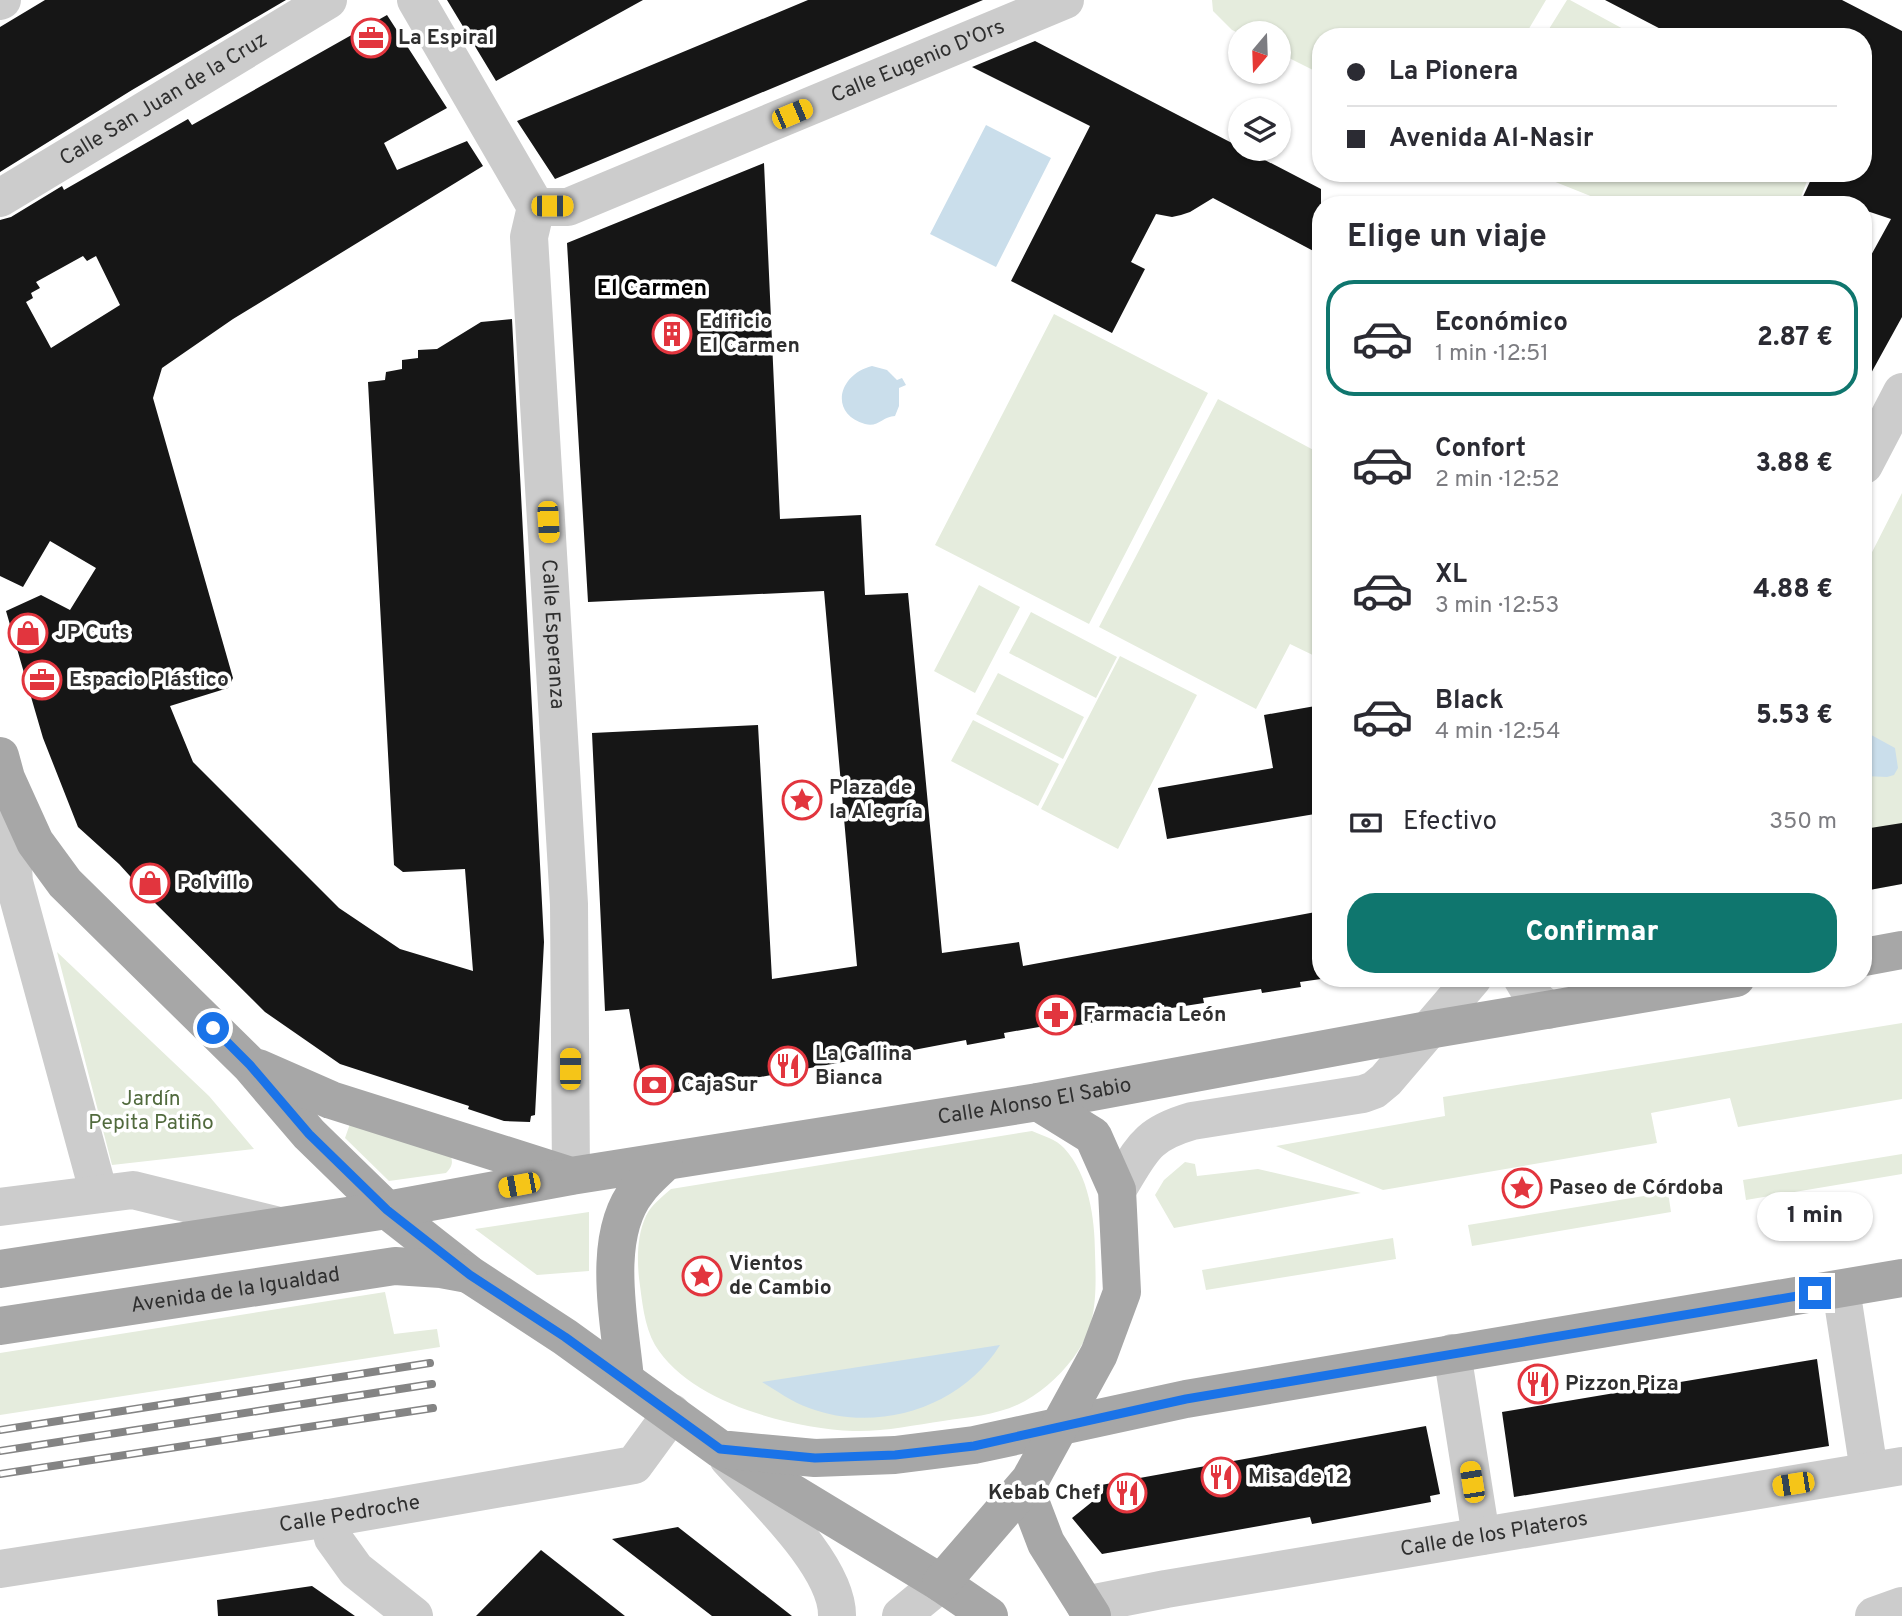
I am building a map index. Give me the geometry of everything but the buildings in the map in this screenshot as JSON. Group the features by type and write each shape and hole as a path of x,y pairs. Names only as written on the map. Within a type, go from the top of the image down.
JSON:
{"main road":[{"name":"Avenida de la Igualdad","path":"3,767 35,842 65,883 250,1065 309,1134 387,1210 470,1275 625,1379 720,1449 941,1583 989,1616"},
{"path":"1872,956 1902,950"},
{"name":"Calle Alonso El Sabio","path":"571,1175 664,1163 1038,1102 1428,1030 1683,987"},
{"path":"250,1065 331,1100 571,1175"},
{"path":"941,1583 1025,1488 1100,1354 1122,1292 1117,1190 1093,1136 1038,1102"},
{"path":"625,1379 614,1289 617,1247 624,1217 636,1191 664,1163"},
{"path":"0,1269 387,1210 571,1175"},
{"name":"Avenida de la Igualdad","path":"0,1326 395,1266 441,1269 470,1275"},
{"path":"720,1449 815,1458 895,1455 974,1446 1186,1399 1902,1279"},
{"path":"1025,1488 1046,1543 1088,1611"}],"street":[{"path":"415,0 536,207"},
{"name":"Calle Eugenio D'Ors","path":"536,207 568,206 1065,0"},
{"name":"Calle San Juan de la Cruz","path":"0,198 320,2"},
{"name":"Calle Esperanza","path":"536,207 529,237 569,904 571,1175"},
{"path":"1872,449 1902,391"},
{"path":"3,767 14,882 99,1194"},
{"path":"1117,1190 1147,1142 1164,1130 1192,1121 1368,1093 1381,1086 1465,987"},
{"path":"1527,987 1534,999 1548,1010"},
{"path":"0,1207 133,1190 279,1226"},
{"path":"1841,1289 1885,1468"},
{"path":"1452,1353 1481,1536"},
{"name":"Calle Pedroche","path":"0,1569 329,1518 634,1465 672,1413"},
{"path":"720,1449 816,1557 837,1603 837,1616"},
{"name":"Calle de los Plateros","path":"1088,1611 1179,1587 1885,1468"},
{"path":"329,1518 333,1538 356,1570 414,1616"},
{"path":"901,1616 941,1583"},
{"path":"1874,1616 1902,1606"}],"green space":[{"path":"1212,0 1546,0 1529,28 1312,28 1312,70 1292,60 1292,21 1228,21 1228,26 1213,11"},
{"path":"1567,0 1570,0 1621,28 1550,28"},
{"path":"1556,182 1807,182 1801,196 1590,196"},
{"path":"1054,314 1208,393 1089,624 935,545"},
{"path":"1218,399 1312,449 1312,655 1290,644 1256,709 1099,627"},
{"path":"1902,493 1902,884 1872,890 1872,552"},
{"path":"979,585 1020,607 975,693 934,671"},
{"path":"1031,612 1117,657 1096,698 1009,653"},
{"path":"1120,656 1197,695 1118,849 1041,809"},
{"path":"998,673 1084,717 1063,759 976,714"},
{"path":"973,720 1059,764 1038,806 951,761"},
{"name":"Jardín Pepita Patiño","path":"57,952 209,1096 254,1149 112,1165"},
{"path":"1902,1023 1902,1099 1738,1127 1730,1098 1651,1113 1657,1143 1383,1190 1276,1146 1445,1116 1443,1097"},
{"path":"351,1121 450,1153 451,1166 446,1173 389,1181 345,1138"},
{"path":"1032,1131 1064,1148 1073,1159 1085,1184 1094,1226 1095,1291 1089,1328 1078,1351 1054,1379 1025,1401 985,1415 898,1428 864,1431 828,1429 772,1418 716,1397 671,1365 655,1345 648,1330 642,1304 638,1247 648,1212 671,1189"},
{"path":"1902,1154 1902,1174 1746,1200 1743,1180"},
{"path":"1185,1162 1195,1164 1197,1176 1258,1169 1361,1193 1174,1228 1155,1195 1164,1180"},
{"path":"1668,1192 1671,1212 1472,1246 1468,1225"},
{"path":"589,1212 589,1271 537,1275 475,1229"},
{"path":"1393,1238 1396,1259 1206,1290 1202,1270"},
{"path":"385,1292 394,1334 437,1329 440,1347 0,1415 0,1353"}],"water":[{"path":"986,125 1051,158 996,267 930,234"},
{"path":"872,366 887,370 897,380 902,378 906,385 899,388 899,406 895,416 870,425 853,419 842,403 842,394 852,377"},
{"path":"1872,735 1895,748 1898,768 1894,775 1872,776"},
{"path":"1000,1345 984,1367 964,1385 916,1410 890,1416 863,1418 835,1415 803,1406 762,1382"}],"railway":[{"path":"0,1430 430,1363"},
{"path":"0,1451 432,1384"},
{"path":"0,1474 433,1408"}],"place":[{"name":"La Espiral","path":"371,38"},
{"name":"Edificio El Carmen","path":"672,334"},
{"name":"JP Cuts","path":"28,633"},
{"name":"Espacio Plástico","path":"42,680"},
{"name":"Plaza de la Alegría","path":"802,800"},
{"name":"Polvillo","path":"150,883"},
{"name":"Farmacia León","path":"1056,1015"},
{"name":"La Gallina Bianca","path":"788,1066"},
{"name":"CajaSur","path":"654,1085"},
{"name":"Paseo de Córdoba","path":"1522,1188"},
{"name":"Vientos de Cambio","path":"702,1276"},
{"name":"Pizzon Piza","path":"1538,1384"},
{"name":"Misa de 12","path":"1221,1477"},
{"name":"Kebab Chef","path":"1127,1493"}],"district":[{"name":"El Carmen","path":"652,289"}],"route":[{"path":"213,1028 250,1065 309,1134 387,1210 470,1275 565,1337 720,1449 815,1458 895,1455 974,1446 1186,1399 1815,1293"}]}
